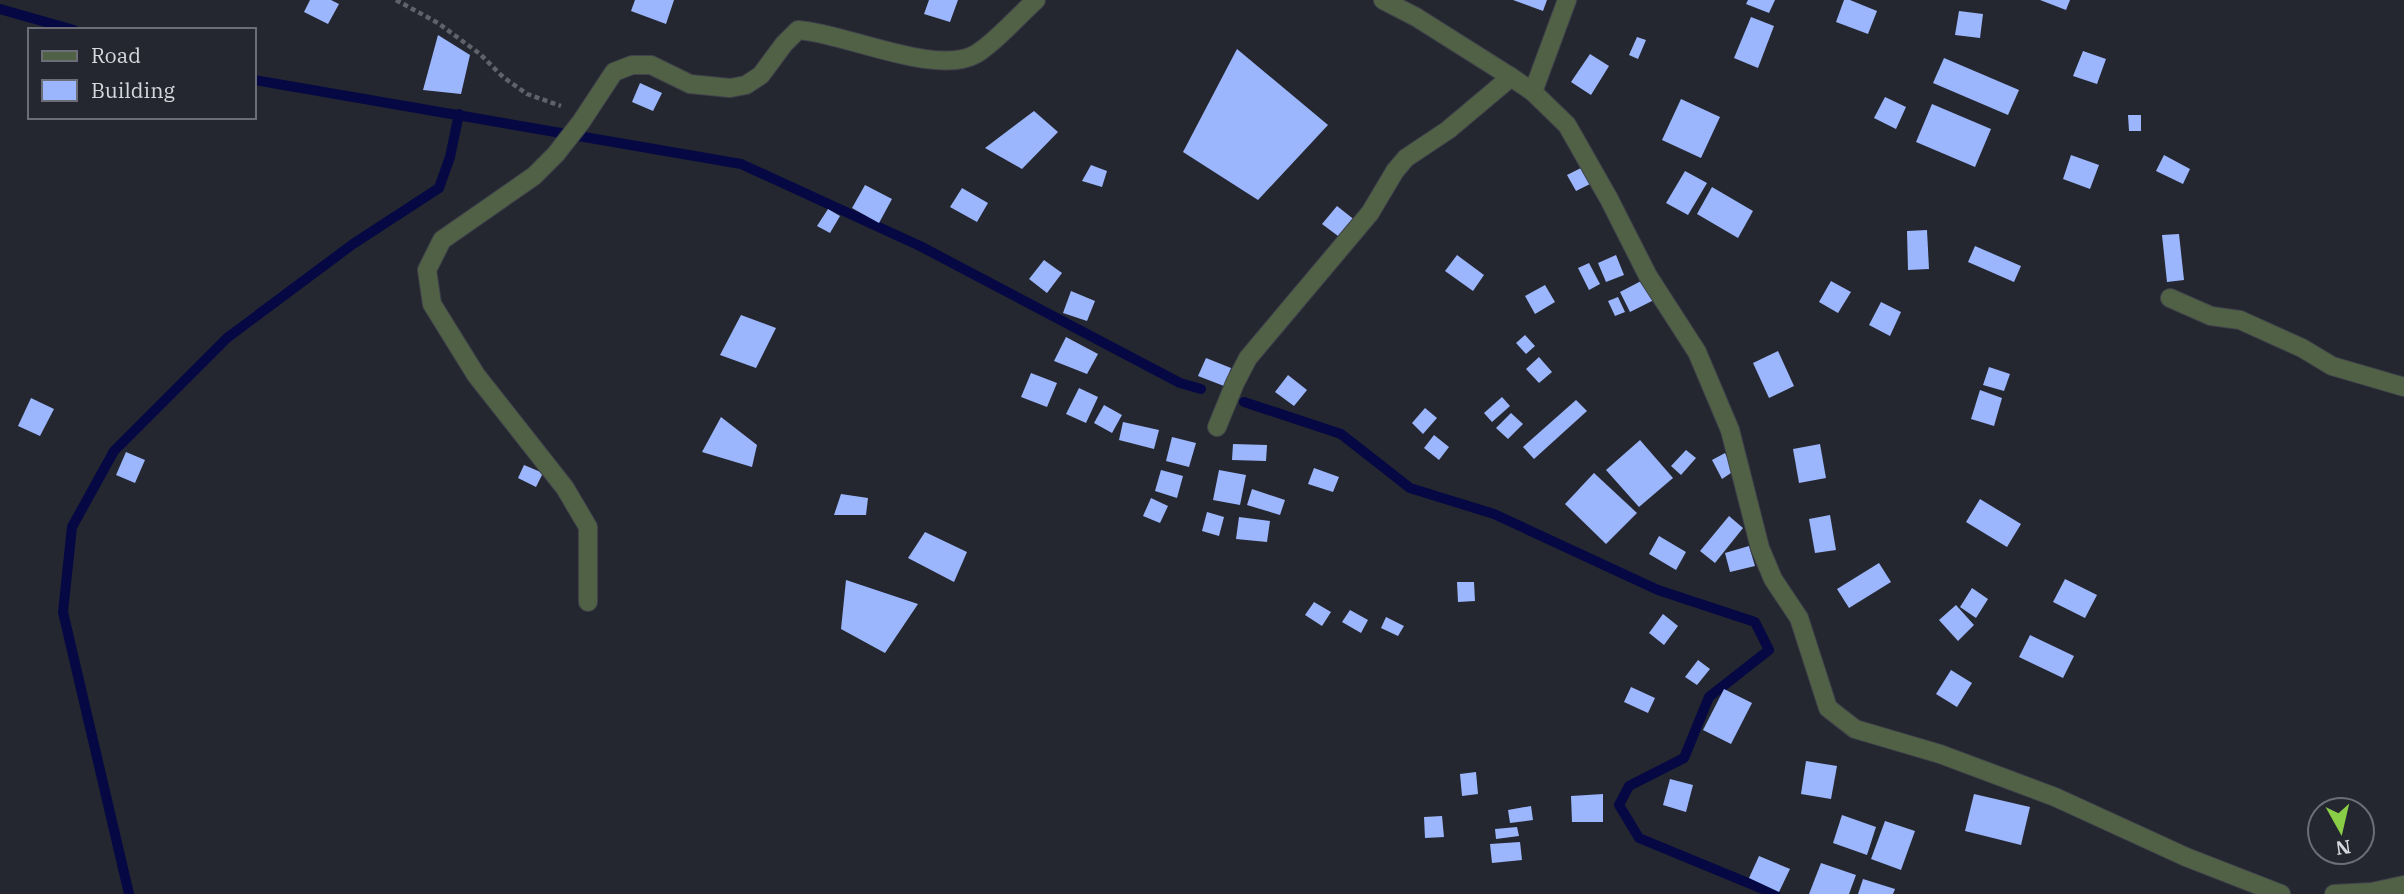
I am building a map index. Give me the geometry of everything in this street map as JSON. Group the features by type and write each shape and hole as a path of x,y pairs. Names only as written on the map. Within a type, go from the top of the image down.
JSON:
{"street":[{"path":"588,601 588,527 565,488 476,375 432,304 427,270 442,240 534,176 556,154 614,72 632,65 651,65 691,84 730,88 746,85 761,75 798,30 817,31 901,55 947,61 963,60 978,53 1036,0"},
{"path":"1383,0 1416,17 1534,92 1567,125 1648,276 1697,352 1730,430 1760,548 1773,579 1799,618 1828,708 1855,729 1940,754 2055,797 2186,857 2281,894"},
{"path":"1534,92 1567,0"},
{"path":"1217,427 1248,358 1370,213 1395,171 1406,159 1448,130 1511,77"},
{"path":"2170,298 2211,316 2240,320 2302,348 2332,366 2404,387"},
{"path":"2334,894 2372,892 2404,885"}],"path":[{"path":"396,0 459,38 527,94 583,118"}],"building":[{"path":"310,0 331,0 339,4 328,24 304,12"},
{"path":"635,0 674,0 666,24 631,11"},
{"path":"929,0 958,0 950,22 924,14"},
{"path":"1513,0 1547,0 1543,11"},
{"path":"1748,0 1775,0 1769,13 1746,4"},
{"path":"1844,0 1877,11 1868,34 1836,22"},
{"path":"2040,0 2070,0 2066,10"},
{"path":"1959,11 1983,14 1980,38 1955,35"},
{"path":"1751,17 1774,26 1758,68 1734,58"},
{"path":"438,35 470,55 461,94 423,90"},
{"path":"1637,37 1646,40 1638,59 1629,55"},
{"path":"1237,49 1328,125 1258,200 1183,152"},
{"path":"2083,51 2106,59 2097,84 2073,76"},
{"path":"1590,54 1609,66 1591,95 1571,82"},
{"path":"1944,58 2019,90 2008,115 1933,83"},
{"path":"640,83 662,93 653,111 632,102"},
{"path":"1885,97 1906,107 1896,129 1874,118"},
{"path":"1681,99 1720,117 1701,158 1662,140"},
{"path":"1932,104 1991,129 1975,167 1916,142"},
{"path":"1034,111 1058,132 1022,169 985,148"},
{"path":"2128,115 2141,115 2141,131 2129,131"},
{"path":"2071,155 2099,165 2090,189 2063,179"},
{"path":"2164,155 2190,169 2183,184 2156,171"},
{"path":"1091,165 1107,171 1102,187 1082,181"},
{"path":"1583,167 1592,183 1576,191 1567,175"},
{"path":"1685,171 1707,183 1688,215 1666,203"},
{"path":"865,185 892,199 879,223 852,208"},
{"path":"1712,187 1753,211 1738,238 1697,214"},
{"path":"962,188 988,203 977,222 950,207"},
{"path":"1337,206 1356,221 1342,239 1322,224"},
{"path":"828,209 840,216 830,233 817,226"},
{"path":"1927,230 1929,269 1908,270 1907,231"},
{"path":"2179,234 2184,280 2167,282 2162,235"},
{"path":"1975,246 2021,266 2014,282 1968,262"},
{"path":"1457,255 1484,275 1473,291 1445,271"},
{"path":"1616,255 1624,275 1606,282 1598,263"},
{"path":"1044,260 1062,273 1047,293 1029,279"},
{"path":"1589,263 1600,284 1589,290 1578,268"},
{"path":"1643,280 1654,300 1630,312 1620,292"},
{"path":"1831,281 1851,292 1838,313 1819,302"},
{"path":"1545,285 1555,302 1535,314 1525,296"},
{"path":"1071,291 1095,301 1087,321 1063,313"},
{"path":"1618,297 1625,312 1615,316 1608,301"},
{"path":"1881,302 1901,312 1890,336 1869,325"},
{"path":"741,315 776,328 756,368 720,355"},
{"path":"1525,335 1535,346 1526,354 1516,343"},
{"path":"1066,337 1098,354 1087,374 1054,361"},
{"path":"1778,351 1794,386 1769,398 1753,363"},
{"path":"1539,357 1552,372 1539,383 1526,369"},
{"path":"1206,358 1231,368 1224,386 1198,376"},
{"path":"1989,367 2010,374 2004,391 1983,385"},
{"path":"1031,373 1057,383 1047,407 1021,397"},
{"path":"1288,375 1307,390 1294,406 1275,392"},
{"path":"1079,388 1098,397 1086,423 1066,414"},
{"path":"1980,390 2002,398 1994,426 1971,419"},
{"path":"1502,397 1510,406 1492,422 1484,413"},
{"path":"31,398 54,409 40,436 18,426"},
{"path":"1576,400 1587,411 1534,459 1523,447"},
{"path":"1104,405 1122,415 1112,433 1094,423"},
{"path":"1425,408 1437,418 1423,434 1412,423"},
{"path":"1511,413 1523,424 1508,439 1496,428"},
{"path":"721,417 757,445 752,467 702,452"},
{"path":"1123,422 1159,430 1154,449 1119,440"},
{"path":"1434,435 1449,447 1439,460 1424,448"},
{"path":"1172,437 1196,443 1189,467 1166,461"},
{"path":"1640,440 1673,478 1639,507 1606,470"},
{"path":"1233,444 1267,445 1266,461 1232,460"},
{"path":"1820,444 1826,478 1799,483 1793,449"},
{"path":"1686,450 1696,458 1681,475 1671,466"},
{"path":"126,452 145,460 135,483 116,475"},
{"path":"1725,453 1734,471 1722,479 1712,460"},
{"path":"524,465 543,473 536,487 518,478"},
{"path":"1314,468 1339,477 1333,492 1308,484"},
{"path":"1161,470 1183,476 1177,498 1155,491"},
{"path":"1219,470 1246,475 1240,505 1213,500"},
{"path":"1594,473 1637,513 1606,544 1565,504"},
{"path":"1252,489 1285,500 1280,515 1247,505"},
{"path":"841,494 868,498 866,515 834,515"},
{"path":"1151,498 1168,506 1160,523 1143,516"},
{"path":"1980,499 2021,524 2007,547 1966,522"},
{"path":"1207,512 1224,517 1219,536 1202,531"},
{"path":"1830,515 1836,550 1815,553 1809,519"},
{"path":"1729,516 1743,528 1715,563 1700,551"},
{"path":"1239,517 1270,521 1267,542 1236,539"},
{"path":"925,532 967,552 954,582 908,558"},
{"path":"1659,536 1686,552 1676,570 1649,554"},
{"path":"1749,546 1755,566 1730,572 1725,553"},
{"path":"1879,563 1891,582 1849,608 1837,589"},
{"path":"2065,579 2097,595 2085,618 2053,602"},
{"path":"846,580 918,604 885,653 841,629"},
{"path":"1457,582 1474,582 1475,601 1458,602"},
{"path":"1972,588 1988,599 1976,618 1960,607"},
{"path":"1314,602 1331,612 1322,626 1305,615"},
{"path":"1956,605 1974,625 1958,641 1939,620"},
{"path":"1350,610 1368,620 1361,633 1342,622"},
{"path":"1663,614 1678,626 1664,645 1649,633"},
{"path":"1386,617 1404,626 1398,636 1381,628"},
{"path":"2030,635 2074,656 2063,678 2019,657"},
{"path":"1698,660 1710,669 1697,685 1685,677"},
{"path":"1951,670 1972,683 1957,707 1936,694"},
{"path":"1631,687 1655,698 1648,713 1624,702"},
{"path":"1724,689 1752,703 1731,744 1703,730"},
{"path":"1806,761 1837,766 1831,799 1801,794"},
{"path":"1476,772 1478,794 1462,796 1460,774"},
{"path":"1670,779 1693,785 1686,812 1663,805"},
{"path":"1603,794 1603,822 1572,822 1571,796"},
{"path":"1974,794 2030,807 2021,845 1965,831"},
{"path":"1531,806 1533,820 1510,823 1508,810"},
{"path":"1842,815 1876,827 1867,855 1833,843"},
{"path":"1442,816 1444,837 1425,838 1424,817"},
{"path":"1885,821 1915,831 1901,870 1871,859"},
{"path":"1517,827 1519,836 1496,839 1495,829"},
{"path":"1520,842 1522,860 1492,863 1490,844"},
{"path":"1759,856 1790,869 1779,892 1749,878"},
{"path":"1821,863 1856,875 1849,894 1809,894"},
{"path":"1863,879 1895,889 1893,894 1858,894"}],"waterway":[{"path":"0,9 67,28"},
{"path":"256,80 741,164 920,246 1180,383 1201,389"},
{"path":"129,894 63,612 72,527 114,451 227,338 353,244 439,188 450,157 459,114"},
{"path":"1244,402 1341,434 1410,488 1494,514 1658,590 1755,622 1769,650 1709,697 1684,758 1629,786 1619,805 1639,838 1775,894"}]}
